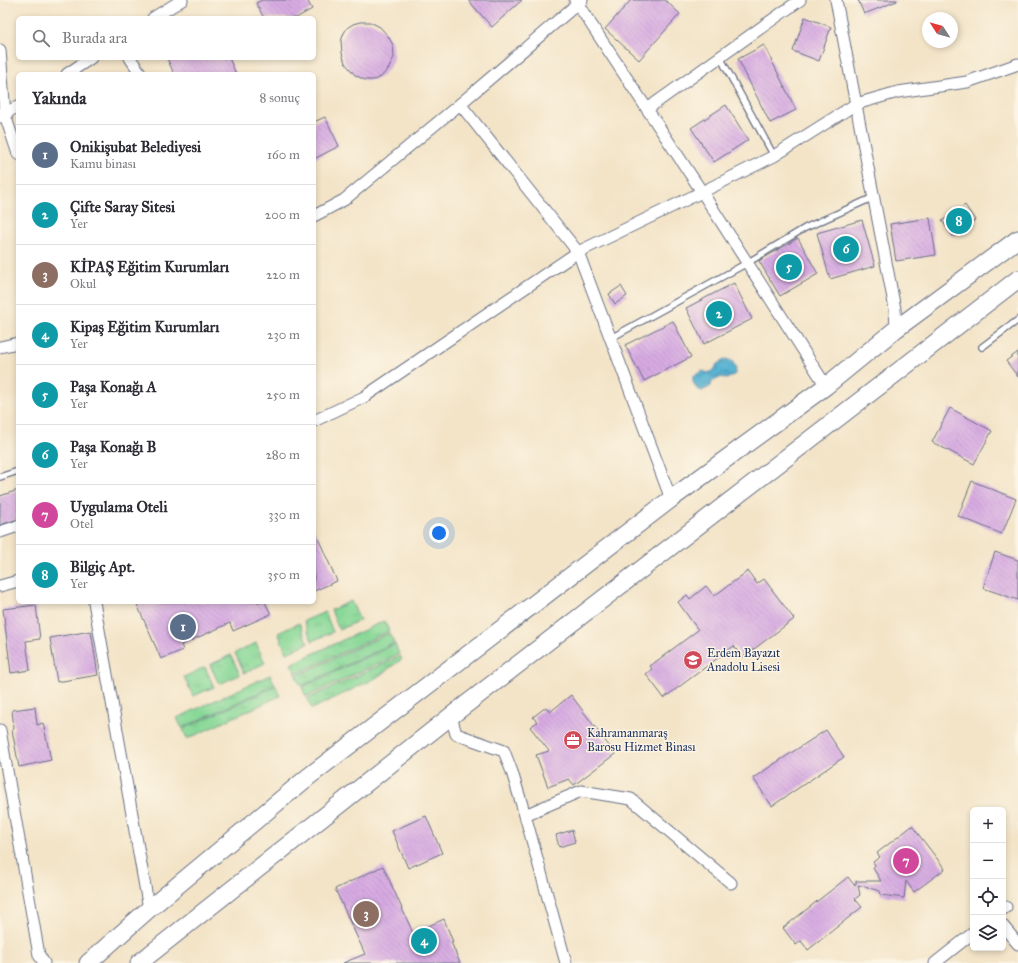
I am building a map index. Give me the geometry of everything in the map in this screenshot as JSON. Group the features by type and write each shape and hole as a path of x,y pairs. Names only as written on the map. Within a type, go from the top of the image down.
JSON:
{"main road":[{"path":"88,963 149,909 308,777 671,499 826,386 896,329 1018,239"},
{"path":"139,963 451,716 1018,278"}],"street":[{"path":"156,16 182,0"},
{"path":"647,108 800,0"},
{"path":"836,0 895,309 896,329"},
{"path":"316,215 344,200 460,104 578,1 826,386"},
{"path":"0,50 2,116 16,149"},
{"path":"70,72 88,60"},
{"path":"131,60 140,72"},
{"path":"316,420 364,397 578,252 774,156 856,104 898,92 968,82 1018,64"},
{"path":"460,104 578,252 671,499"},
{"path":"2,116 16,107"},
{"path":"0,347 16,343"},
{"path":"0,532 16,527"},
{"path":"0,586 16,582"},
{"path":"94,604 149,909"},
{"path":"451,716 456,734 504,751 525,815 566,963"},
{"path":"0,730 39,955 44,963"},
{"path":"525,815 581,791 631,799 731,883"},
{"path":"1006,929 1018,943"},
{"path":"935,963 970,935"}],"lane":[{"path":"720,57 774,156"},
{"path":"611,338 747,263 805,228 874,197"},
{"path":"982,347 1018,320"},
{"path":"0,477 16,472"}],"green space":[{"path":"351,601 360,620 339,630 331,610"},
{"path":"325,612 333,632 312,641 304,621"},
{"path":"384,621 389,631 296,674 291,664"},
{"path":"299,623 308,643 287,653 278,633"},
{"path":"389,633 394,643 301,686 296,676"},
{"path":"256,643 265,663 244,673 235,653"},
{"path":"395,644 399,654 306,697 302,687"},
{"path":"231,655 240,675 219,684 210,665"},
{"path":"400,656 402,659 376,678 312,709 307,699"},
{"path":"205,667 214,687 193,696 184,677"},
{"path":"270,675 275,685 182,728 177,718"},
{"path":"276,686 280,696 187,739 183,729"}],"water":[{"path":"726,359 732,361 736,368 735,374 727,379 722,377 712,381 711,386 702,391 697,389 693,382 693,376 703,371 708,373 715,369 717,364"}],"building":[{"path":"262,0 307,0 312,9 300,16 263,16 256,3"},
{"path":"468,0 522,0 492,27"},
{"path":"631,0 665,0 680,14 639,60 605,29"},
{"path":"858,0 897,0 897,1 864,14"},
{"path":"805,17 831,27 819,61 793,51"},
{"path":"360,22 370,22 380,27 388,36 393,45 394,57 389,68 381,77 374,80 365,80 355,75 345,63 342,53 341,41 344,33 347,28"},
{"path":"764,45 796,110 770,123 738,59"},
{"path":"168,60 230,60 235,72 173,72"},
{"path":"726,105 748,140 714,162 691,128"},
{"path":"325,117 339,146 316,158 316,121"},
{"path":"965,205 975,220 953,236 942,221"},
{"path":"930,218 936,255 896,261 890,224"},
{"path":"862,220 875,266 830,279 817,233"},
{"path":"798,238 818,274 780,296 759,261"},
{"path":"734,283 752,319 704,344 686,308"},
{"path":"621,286 627,296 615,304 609,294"},
{"path":"673,321 691,357 644,381 625,345"},
{"path":"1018,352 1018,377 1006,361"},
{"path":"950,408 992,431 974,464 932,442"},
{"path":"972,481 1016,499 1002,534 958,516"},
{"path":"16,491 16,520 0,525 0,496"},
{"path":"316,534 337,581 316,590"},
{"path":"995,552 1018,560 1018,600 983,588"},
{"name":"Erdem Bayazıt Anadolu Lisesi","path":"748,571 757,584 764,579 794,619 742,658 734,646 664,698 646,674 652,669 650,666 698,630 678,602 687,595 690,599 706,586 714,596"},
{"path":"137,604 266,604 271,614 233,631 230,623 181,645 183,650 161,659"},
{"path":"36,605 40,639 26,641 30,670 11,673 3,609"},
{"path":"91,631 98,675 57,682 50,638"},
{"name":"Kahramanmaraş Barosu Hizmet Binası","path":"571,695 615,754 574,785 569,779 548,787 536,755 549,751 530,727 537,722 533,717 546,707 550,712"},
{"path":"35,707 37,725 43,723 51,760 19,767 12,730 14,729 12,710"},
{"path":"826,730 844,757 772,806 753,778"},
{"path":"426,816 442,853 408,868 392,831"},
{"path":"912,826 945,869 914,892 906,881 904,898 881,895 880,891 858,885 860,895 855,899 862,907 808,950 801,941 796,945 783,928 848,877 854,885 856,884 856,881 881,881 873,868 875,865 873,862 880,857 877,853"},
{"path":"572,830 575,842 559,847 556,835"},
{"path":"383,866 413,933 444,919 453,942 451,942 460,963 343,963 365,954 335,889"}],"place":[{"name":"Bilgiç Apt.","path":"959,221"},
{"name":"Paşa Konağı B","path":"846,249"},
{"name":"Paşa Konağı A","path":"789,267"},
{"name":"Çifte Saray Sitesi","path":"719,314"},
{"name":"Onikişubat Belediyesi","path":"183,627"},
{"name":"Erdem Bayazıt Anadolu Lisesi","path":"693,660"},
{"name":"Kahramanmaraş Barosu Hizmet Binası","path":"573,740"},
{"name":"Uygulama Oteli","path":"906,861"},
{"name":"KİPAŞ Eğitim Kurumları","path":"366,914"},
{"name":"Kipaş Eğitim Kurumları","path":"424,941"}]}
